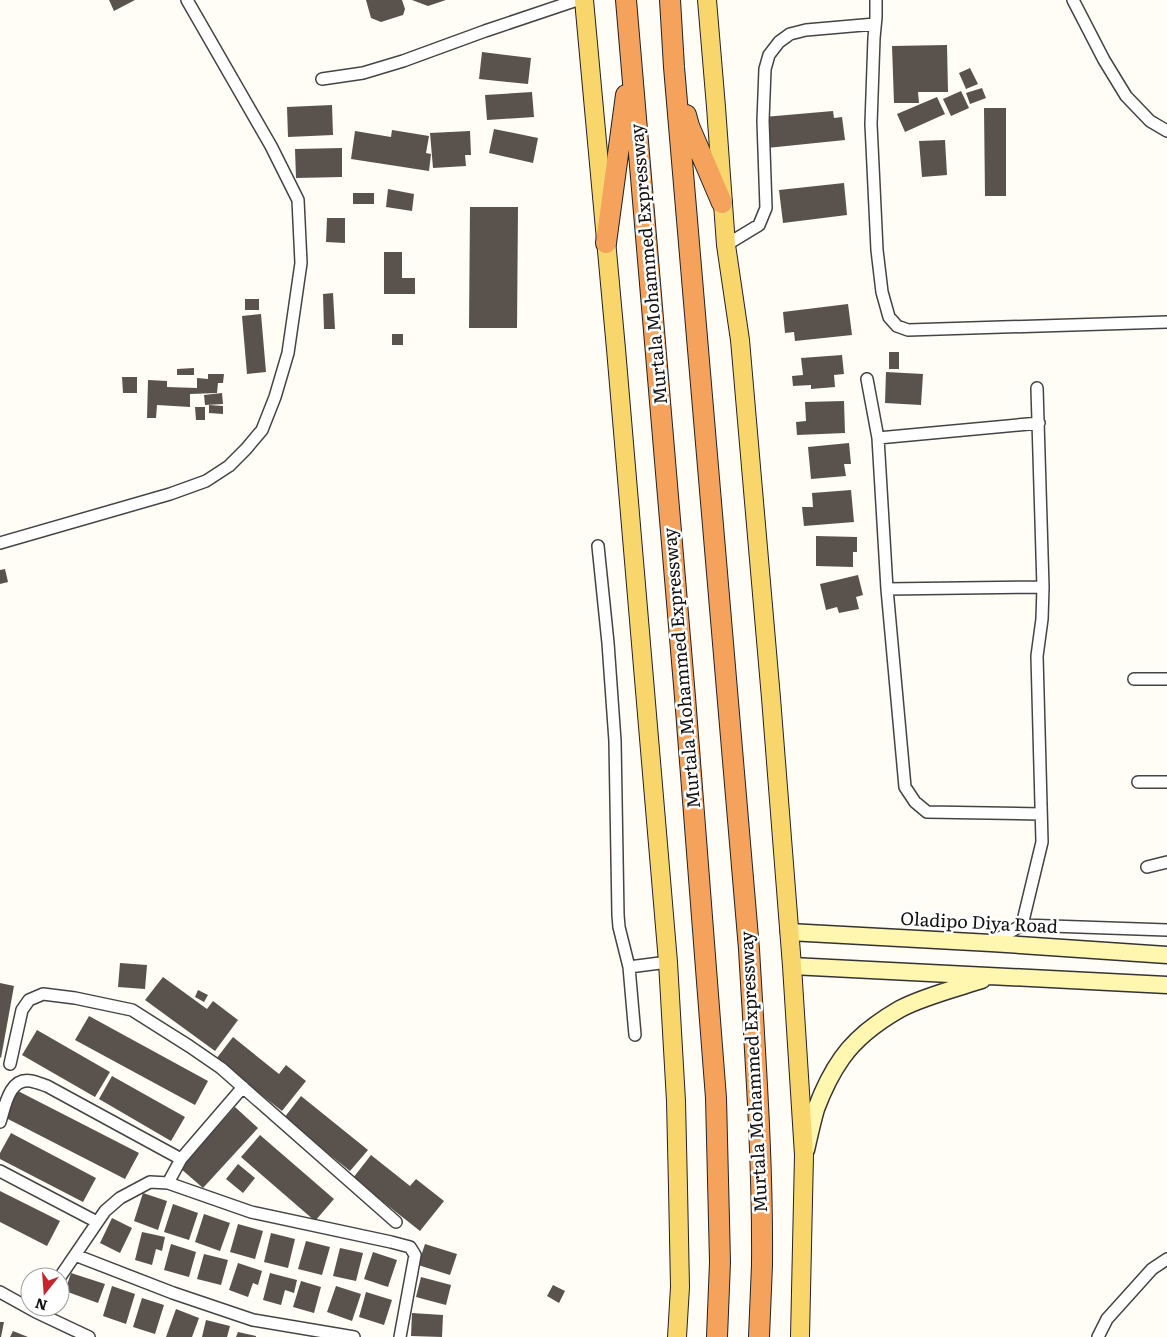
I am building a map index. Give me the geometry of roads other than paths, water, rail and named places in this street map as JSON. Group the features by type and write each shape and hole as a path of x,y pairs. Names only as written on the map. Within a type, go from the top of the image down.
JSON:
{"highway":[{"name":"Murtala Mohammed Expressway","path":"626,0 686,707 716,1098 720,1262 717,1337"},
{"name":"Murtala Mohammed Expressway","path":"670,0 674,67 749,949 761,1189 762,1265 758,1337"},
{"path":"606,243 631,56"},
{"path":"674,67 689,126 722,204"}],"main road":[{"path":"584,0 668,962 676,1101 680,1286 677,1337"},
{"path":"707,0 722,204 740,340 792,966 804,1154 800,1337"},
{"name":"Oladipo Diya Road","path":"789,932 1167,955"},
{"path":"792,966 1167,984"},
{"path":"804,1154 820,1101 841,1059 853,1046 874,1027 901,1009 924,999 993,976"}],"street":[{"path":"0,543 170,494 206,481 229,466 262,430 275,396 288,353 301,263 298,200 271,146 187,0"},
{"path":"322,79 363,73 403,62 485,31 577,0"},
{"path":"876,0 871,124 877,250 882,292 889,317 897,326 908,330 1167,322"},
{"path":"1073,0 1104,60 1126,96 1150,121 1167,131"},
{"path":"726,245 759,225 766,208 763,121 765,69 770,55 778,42 790,34 806,30 875,24"},
{"path":"867,379 878,438 887,589 905,788 915,802 927,812 1041,814"},
{"path":"1022,925 1042,842 1037,656 1042,619 1043,587 1037,388"},
{"path":"878,438 1039,424"},
{"path":"598,546 608,643 615,741 618,914 630,967 635,1035"},
{"path":"887,589 1043,587"},
{"path":"1134,679 1167,679"},
{"path":"1138,782 1167,782"},
{"path":"1147,867 1167,862"},
{"path":"991,943 1022,925 1167,930"},
{"path":"630,967 668,962"},
{"path":"10,1064 22,1010 29,1000 43,994 75,998 132,1010 221,1068 396,1222"},
{"path":"0,1122 9,1092 16,1084 29,1080 46,1086 181,1159"},
{"path":"168,1183 181,1159 243,1087"},
{"path":"0,1172 97,1222"},
{"path":"67,1267 105,1211 120,1198 150,1182 168,1183 251,1212 391,1242 410,1248 415,1256 400,1337"},
{"path":"75,1255 173,1293 253,1320 354,1337"},
{"path":"1098,1337 1107,1319 1152,1269 1167,1260"},
{"path":"0,1292 20,1301"},
{"path":"52,1317 84,1336"}]}
